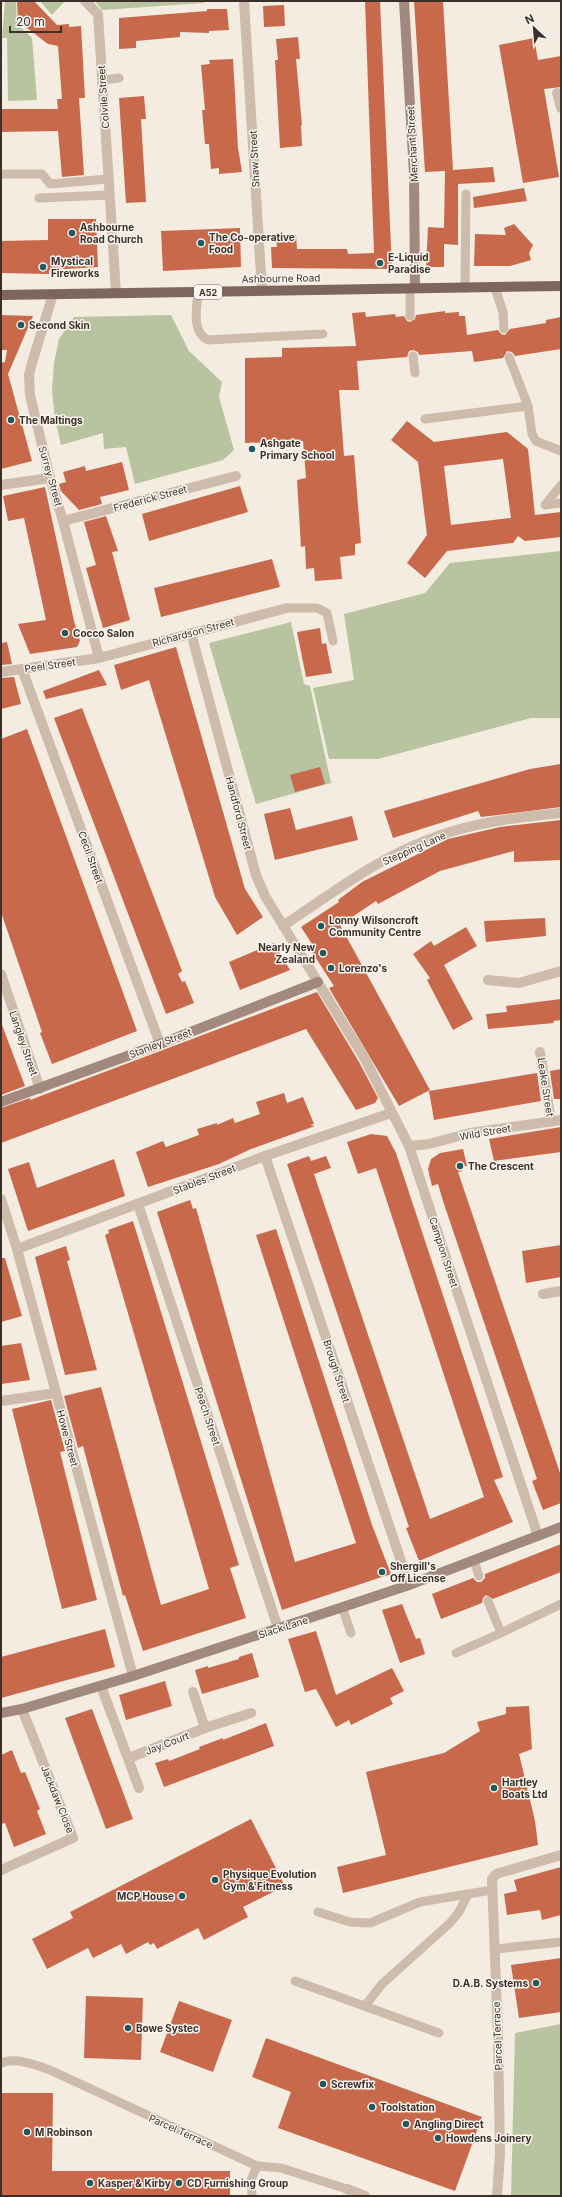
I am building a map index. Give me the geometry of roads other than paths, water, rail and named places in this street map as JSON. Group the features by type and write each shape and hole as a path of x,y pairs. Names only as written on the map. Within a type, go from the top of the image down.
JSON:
{"main road":[{"name":"Ashbourne Road","path":"1,295 561,286"}],"street":[{"name":"Colvile Street","path":"85,1 98,14 116,293"},
{"name":"Shaw Street","path":"244,1 262,291"},
{"name":"Merchant Street","path":"404,1 414,174 412,288"},
{"path":"557,93 561,108"},
{"name":"Surrey Street","path":"53,294 32,363 29,385 50,478 64,521 99,658"},
{"name":"Frederick Street","path":"64,521 236,476"},
{"path":"1,485 50,478"},
{"name":"Richardson Street","path":"99,658 191,632 287,608"},
{"name":"Handford Street","path":"191,632 256,875 265,896 318,982"},
{"name":"Peel Street","path":"1,672 99,658"},
{"name":"Cecil Street","path":"22,669 160,1044"},
{"name":"Stepping Lane","path":"283,926 364,872 404,850 437,836 482,825 561,813"},
{"path":"488,980 519,983 561,971"},
{"name":"Langley Street","path":"1,974 40,1089"},
{"name":"Stanley Street","path":"1,1102 160,1044 318,982"},
{"name":"Campion Street","path":"318,982 365,1059 391,1112 410,1146 538,1536"},
{"name":"Leake Street","path":"540,1052 556,1121"},
{"name":"Stables Street","path":"17,1249 265,1156 391,1112"},
{"name":"Wild Street","path":"410,1146 429,1144 470,1133 556,1121"},
{"name":"Brough Street","path":"265,1156 408,1585"},
{"name":"Howe Street","path":"1,1199 17,1249 133,1676"},
{"name":"Peach Street","path":"138,1204 278,1628"},
{"path":"543,1294 561,1291"},
{"path":"1,1402 56,1393"},
{"name":"Slack Lane","path":"1,1713 22,1710 101,1686 342,1608 408,1585 561,1527"},
{"path":"101,1686 139,1788"},
{"path":"193,1692 205,1728"},
{"name":"Jackdaw Close","path":"1,1870 73,1838 22,1710"},
{"name":"Jay Court","path":"129,1758 205,1728 251,1713"},
{"name":"Parcel Terrace","path":"497,2196 500,2147 492,1879 496,1874 561,1855"},
{"name":"Parcel Terrace","path":"347,2189 365,2196"}],"lane":[{"path":"103,80 119,78"},
{"path":"1,174 42,174 50,184 108,179"},
{"path":"465,288 466,194"},
{"path":"39,198 109,195"},
{"path":"410,316 412,288"},
{"path":"496,288 503,312 504,329"},
{"path":"198,292 197,328 203,337 208,340 323,334"},
{"path":"412,356 415,373"},
{"path":"509,357 528,406 530,429 536,441 561,453"},
{"path":"426,419 528,406"},
{"path":"561,485 545,505 561,503"},
{"path":"287,608 317,608 327,612 333,642"},
{"path":"474,1560 479,1576"},
{"path":"488,1601 500,1633"},
{"path":"456,1653 561,1604"},
{"path":"342,1608 351,1633"},
{"path":"318,1912 350,1922 370,1923 420,1902 492,1890"},
{"path":"365,2006 382,1984 450,1923 459,1912 468,1894"},
{"path":"495,1949 561,1942"},
{"path":"295,1981 439,2033"},
{"name":"Parcel Terrace","path":"1,2063 7,2060 35,2065 50,2070 257,2166 281,2168 347,2189"},
{"path":"252,2196 251,2180 257,2166"}],"place":[{"name":"Ashbourne Road Church","path":"72,233"},
{"name":"The Co-operative Food","path":"201,243"},
{"name":"E-Liquid Paradise","path":"380,263"},
{"name":"Mystical Fireworks","path":"43,267"},
{"name":"Second Skin","path":"21,325"},
{"name":"The Maltings","path":"11,420"},
{"name":"Ashgate Primary School","path":"252,449"},
{"name":"Cocco Salon","path":"65,633"},
{"name":"Lonny Wilsoncroft Community Centre","path":"321,926"},
{"name":"Nearly New Zealand","path":"323,953"},
{"name":"Lorenzo's","path":"331,968"},
{"name":"The Crescent","path":"460,1166"},
{"name":"Shergill's Off License","path":"382,1572"},
{"name":"Hartley Boats Ltd","path":"494,1788"},
{"name":"Physique Evolution Gym & Fitness","path":"215,1880"},
{"name":"MCP House","path":"182,1896"},
{"name":"D.A.B. Systems","path":"536,1983"},
{"name":"Bowe Systec","path":"128,2028"},
{"name":"Screwfix","path":"323,2084"},
{"name":"Toolstation","path":"372,2107"},
{"name":"Angling Direct","path":"406,2124"},
{"name":"M Robinson","path":"27,2132"},
{"name":"Howdens Joinery","path":"438,2138"},
{"name":"Kasper & Kirby","path":"90,2183"},
{"name":"CD Furnishing Group","path":"179,2183"}]}
